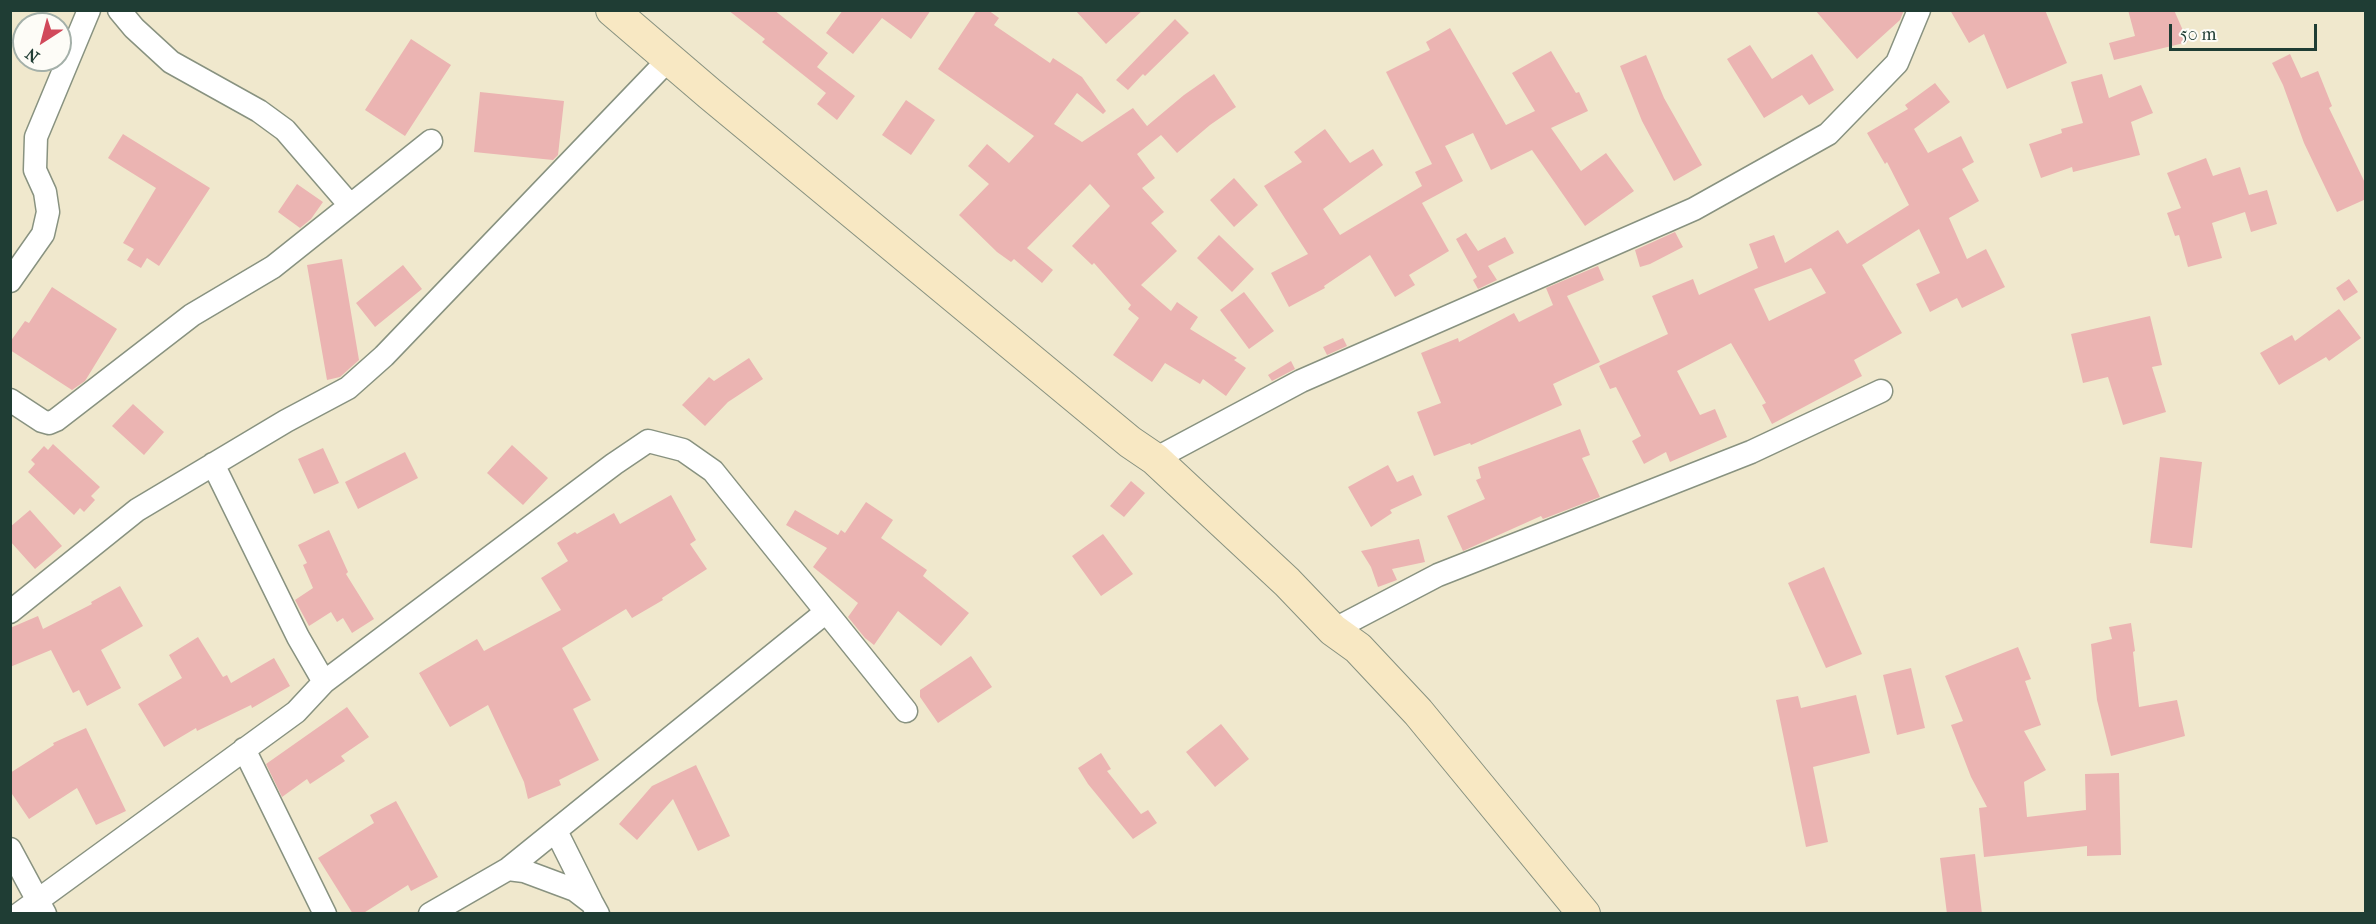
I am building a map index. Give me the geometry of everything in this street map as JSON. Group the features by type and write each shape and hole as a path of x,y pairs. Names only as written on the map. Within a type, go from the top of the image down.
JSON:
{"main road":[{"path":"612,10 1130,442 1155,459 1287,582 1333,630 1358,648 1418,712 1573,909"}],"street":[{"path":"10,281 43,234 48,212 45,192 34,170 36,137 89,10"},
{"path":"119,10 134,28 171,62 260,111 285,130 349,204"},
{"path":"1155,459 1301,381 1694,209 1828,134 1897,63 1919,10"},
{"path":"10,612 137,510 285,421 348,388 384,356 669,59"},
{"path":"10,400 42,421 49,423 56,420 192,315 273,267 349,204 431,141"},
{"path":"1333,630 1438,575 1751,452 1881,391"},
{"path":"19,914 41,906 296,711 324,682 614,464 648,441 683,450 713,471 906,711"},
{"path":"213,465 298,637 324,682"},
{"path":"430,914 508,869 826,612"},
{"path":"244,749 325,914"},
{"path":"556,831 595,908"},
{"path":"10,849 41,906"},
{"path":"508,869 524,871 575,890 595,908"}],"building":[{"path":"728,10 774,10 828,53 817,67 855,96 837,120 817,104 826,93 762,42 765,39"},
{"path":"843,10 931,10 911,39 882,18 853,54 826,33"},
{"path":"977,10 988,10 999,18 994,25 1050,63 1053,58 1082,77 1106,111 1103,114 1077,93 1054,124 1082,142 1133,108 1147,126 1184,95 1214,74 1236,107 1177,153 1161,135 1137,154 1155,178 1142,188 1164,212 1151,223 1177,251 1141,285 1171,311 1177,302 1198,317 1190,329 1237,358 1234,360 1246,368 1226,396 1203,379 1200,384 1165,363 1152,382 1113,355 1139,318 1128,309 1131,305 1094,263 1092,265 1072,246 1110,206 1090,184 1027,248 1053,270 1042,283 1014,259 1011,262 997,252 959,215 989,184 968,166 987,144 1009,163 1034,136 938,69"},
{"path":"1075,10 1143,10 1106,44"},
{"path":"1815,10 1904,10 1900,20 1857,59"},
{"path":"1950,10 2045,10 2067,63 2007,89 1984,34 1969,43"},
{"path":"2128,10 2174,10 2188,42 2114,60 2109,43 2135,36"},
{"path":"1175,19 1189,33 1128,90 1116,80"},
{"path":"1450,28 1506,125 1535,111 1512,73 1551,51 1576,93 1579,92 1588,111 1551,128 1581,171 1606,153 1634,191 1585,226 1532,150 1491,170 1473,133 1445,146 1463,181 1422,203 1449,251 1409,275 1415,285 1395,297 1370,255 1324,286 1325,288 1289,307 1271,273 1308,254 1264,186 1302,162 1294,152 1325,129 1350,163 1373,149 1383,165 1323,209 1340,235 1422,186 1415,172 1432,164 1386,72 1430,50 1426,42"},
{"path":"411,39 451,65 405,136 365,110"},
{"path":"1750,45 1772,79 1812,54 1834,90 1809,105 1802,95 1764,118 1727,59"},
{"path":"2290,54 2301,78 2318,71 2332,106 2329,108 2366,185 2366,199 2337,212 2304,143 2283,85 2272,63"},
{"path":"1646,55 1664,98 1702,165 1674,181 1642,121 1620,66"},
{"path":"2102,74 2109,98 2141,85 2153,113 2131,122 2140,155 2073,172 2072,167 2041,178 2029,144 2062,133 2061,129 2083,123 2071,82"},
{"path":"1935,83 1950,102 1914,129 1928,153 1961,136 1974,162 1962,169 1979,201 1949,218 1967,259 1986,249 2005,287 1962,308 1957,298 1930,312 1916,284 1940,273 1919,229 1862,265 1902,333 1854,360 1862,376 1772,424 1762,405 1766,403 1731,343 1677,371 1700,415 1715,409 1727,437 1670,462 1666,452 1644,464 1632,441 1641,436 1616,387 1610,389 1599,366 1668,334 1652,296 1693,279 1699,295 1758,268 1749,244 1774,235 1785,263 1838,230 1847,244 1909,205 1887,162 1885,164 1867,133 1908,109 1905,105","holes":["1811,268 1826,293 1769,321 1754,289"]},
{"path":"480,92 564,101 558,155 553,160 474,152"},
{"path":"906,100 935,120 911,155 882,135"},
{"path":"123,134 210,188 159,266 147,258 141,268 127,260 134,249 123,243 156,188 108,158"},
{"path":"2206,158 2213,176 2240,167 2249,195 2267,190 2277,224 2251,232 2245,212 2212,223 2222,258 2188,267 2179,235 2175,236 2167,213 2181,208 2167,173"},
{"path":"1234,178 1258,205 1234,227 1210,200"},
{"path":"297,184 323,202 311,219 300,228 278,212"},
{"path":"1675,232 1683,247 1640,267 1635,250"},
{"path":"1466,233 1478,251 1505,237 1514,253 1488,266 1497,280 1478,289 1473,280 1477,277 1456,239"},
{"path":"1219,235 1254,269 1232,292 1197,258"},
{"path":"342,259 359,360 340,377 327,380 307,265"},
{"path":"403,265 422,289 375,327 356,303"},
{"path":"1598,266 1604,280 1567,296 1600,362 1553,384 1562,405 1471,445 1470,443 1434,456 1417,412 1441,403 1421,353 1458,338 1459,342 1514,313 1519,322 1553,305 1546,288"},
{"path":"2349,279 2358,292 2344,301 2336,288"},
{"path":"52,287 117,329 85,381 72,390 10,350 10,342 25,321 29,323"},
{"path":"1244,292 1274,331 1249,349 1220,310"},
{"path":"2339,309 2361,338 2329,361 2326,357 2279,385 2260,353 2292,335 2295,341"},
{"path":"2150,316 2162,365 2152,367 2166,412 2123,425 2108,377 2083,383 2071,334"},
{"path":"1343,338 1347,346 1327,355 1323,347"},
{"path":"749,358 763,379 728,402 705,426 682,405 709,377 714,381"},
{"path":"1291,361 1295,369 1272,381 1268,375"},
{"path":"133,404 164,432 144,455 112,426"},
{"path":"1580,429 1590,455 1582,458 1600,497 1543,519 1541,516 1463,551 1447,516 1485,499 1476,480 1481,478 1478,467"},
{"path":"53,444 100,487 91,496 95,500 84,512 80,508 74,515 28,472 35,464 31,460 44,446 48,450"},
{"path":"512,445 548,478 523,505 487,473"},
{"path":"323,448 339,483 314,494 298,459"},
{"path":"405,452 418,478 358,509 345,482"},
{"path":"2160,457 2202,462 2192,548 2150,543"},
{"path":"1388,465 1397,482 1413,475 1422,495 1390,510 1392,513 1371,527 1348,487"},
{"path":"1131,481 1145,493 1124,517 1110,506"},
{"path":"671,495 696,540 690,544 707,569 662,598 663,600 632,618 626,609 562,648 591,700 573,709 599,760 559,780 561,785 528,799 524,782 488,705 450,727 419,673 477,639 484,651 561,610 541,578 568,561 557,543 614,513 620,524"},
{"path":"866,502 893,520 881,538 927,570 923,576 969,613 941,646 898,611 874,645 865,638 848,617 858,603 813,567 827,548 786,525 795,510 838,535 841,530 845,533"},
{"path":"30,510 62,546 35,569 10,541 10,527"},
{"path":"329,530 348,572 346,574 374,619 352,633 343,618 337,622 331,612 309,626 295,600 313,588 303,565 307,563 298,545"},
{"path":"1103,534 1133,574 1101,596 1072,556"},
{"path":"1419,539 1425,562 1392,569 1397,580 1378,587 1371,567 1361,551"},
{"path":"1824,567 1862,654 1826,668 1788,583"},
{"path":"120,586 143,626 101,650 121,688 87,706 79,690 73,693 51,650 10,667 10,628 38,616 43,629 92,604 91,602"},
{"path":"2131,623 2139,707 2177,700 2185,736 2111,756 2097,700 2091,644 2112,639 2109,627"},
{"path":"198,637 223,677 227,675 231,683 274,658 290,686 252,708 251,705 197,731 196,728 164,747 138,704 182,678 169,655"},
{"path":"2018,647 2031,679 2025,681 2041,725 2024,731 2046,770 2024,782 2027,817 2086,810 2085,774 2119,773 2121,855 2087,856 2087,846 1984,857 1979,808 1987,807 1971,777 1951,725 1963,721 1945,676"},
{"path":"971,656 992,687 938,723 920,697 920,690"},
{"path":"1911,668 1925,728 1897,735 1883,675"},
{"path":"1856,695 1870,753 1813,767 1828,842 1806,847 1776,700 1798,696 1801,708"},
{"path":"347,707 369,737 341,756 345,761 310,784 307,779 282,797 266,764"},
{"path":"1221,724 1249,759 1215,787 1186,752"},
{"path":"86,728 126,811 96,825 77,788 29,819 10,791 10,773 54,745 53,743"},
{"path":"1101,753 1111,769 1107,771 1141,814 1148,810 1157,823 1133,839 1088,784 1078,768"},
{"path":"696,765 730,836 698,851 673,799 637,840 619,824 652,786"},
{"path":"396,801 438,877 411,891 408,885 362,914 353,914 318,858 374,823 370,815"},
{"path":"1975,854 1982,914 1947,914 1940,858"}]}
